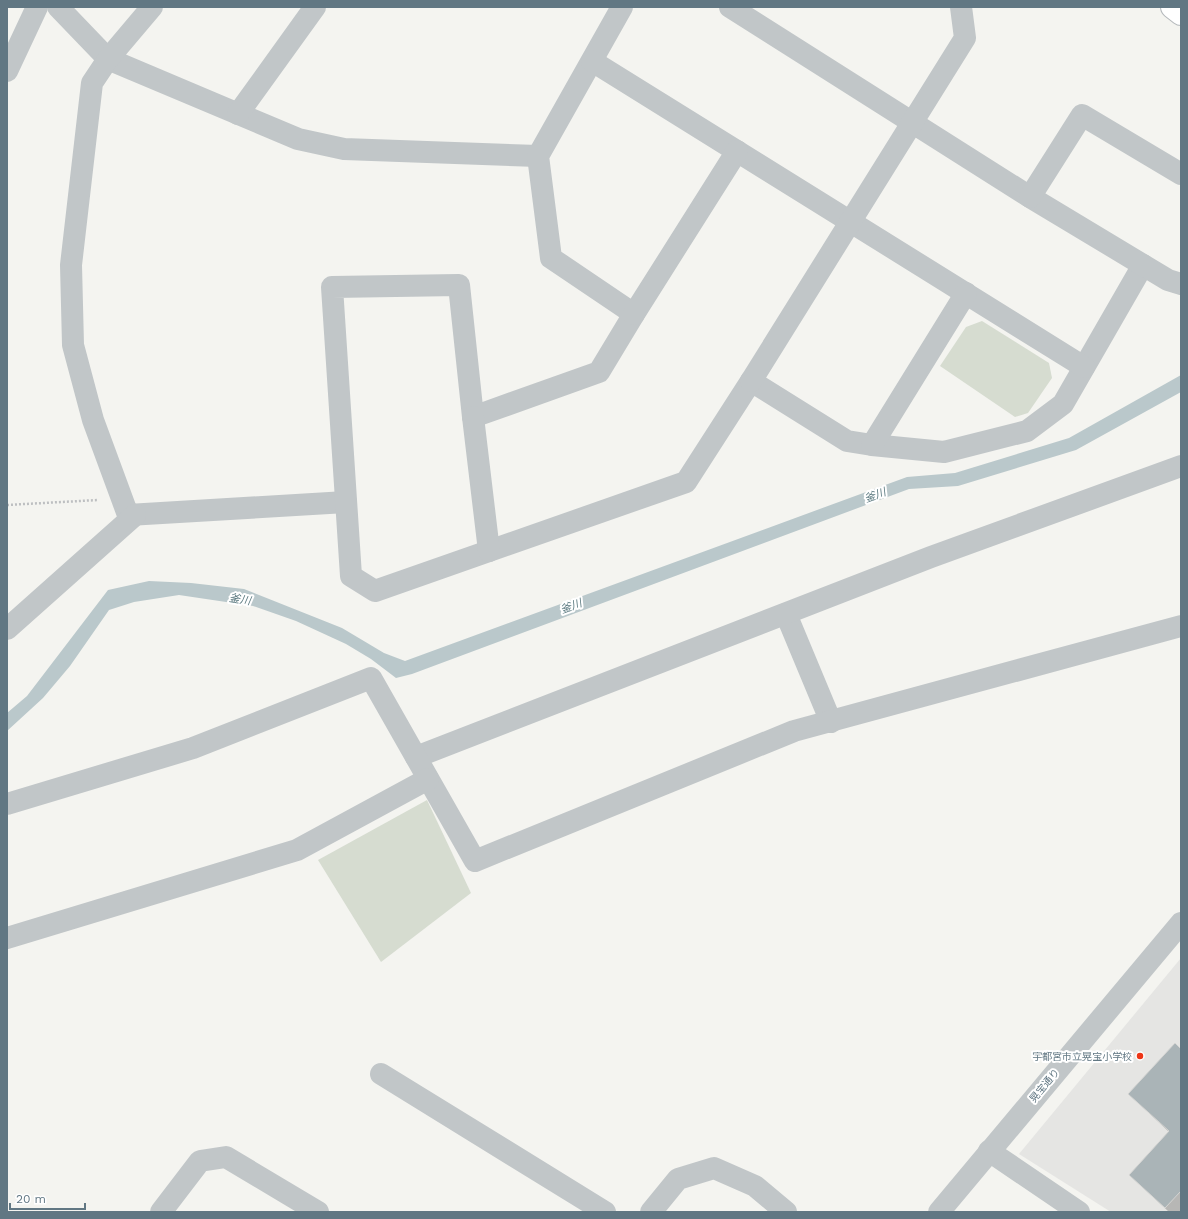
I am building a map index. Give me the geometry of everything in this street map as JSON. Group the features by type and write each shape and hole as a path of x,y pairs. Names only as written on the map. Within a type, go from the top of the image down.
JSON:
{"highway":[{"path":"1172,7 1181,14"}],"street":[{"path":"7,71 37,7"},
{"path":"58,7 108,59 298,139 344,149 538,156"},
{"path":"128,507 93,420 74,345 71,265 92,83 108,59 152,7"},
{"path":"238,114 315,7"},
{"path":"622,7 538,156 551,258 634,314"},
{"path":"730,7 1030,197 1168,280 1181,284"},
{"path":"489,551 473,417 460,285 332,286 350,576 375,591 686,482 851,222 965,38 961,7"},
{"path":"592,61 1084,367"},
{"path":"1030,197 1082,115 1181,174"},
{"path":"473,417 599,372 737,151"},
{"path":"751,381 847,440 872,445 944,452 1027,431 1064,404 1143,265"},
{"path":"872,445 966,293"},
{"path":"416,757 938,555 1181,466"},
{"path":"7,629 128,507 346,502"},
{"path":"786,614 831,722"},
{"path":"7,804 193,748 371,678 475,861 794,732 1181,626"},
{"path":"7,938 297,850 428,779"},
{"name":"晃宝通り","path":"939,1212 1181,923"},
{"path":"381,1074 605,1212"},
{"path":"989,1151 1079,1212"},
{"path":"161,1212 200,1161 226,1157 318,1212"},
{"path":"651,1212 678,1179 714,1168 755,1186 786,1212"}],"path":[{"path":"7,505 128,507"}],"shaded area":[{"path":"982,321 1049,363 1052,378 1028,413 1015,417 940,366 966,327"},
{"path":"427,800 471,893 381,962 318,860"},
{"name":"宇都宮市立晃宝小学校","path":"1181,958 1181,1212 1111,1212 1019,1154"}],"water":[{"name":"釜川","path":"1181,375 1181,392 1076,450 958,486 909,489 412,674 396,678 371,659 346,644 296,621 253,606 179,595 134,602 109,610 70,666 43,698 7,731 7,713 27,696 108,590 149,581 191,583 244,589 342,628 384,653 405,661 907,477 955,473 1069,438"}],"building":[{"path":"1175,1043 1181,1049 1181,1191 1165,1208 1129,1175 1169,1131 1128,1094"}],"place":[{"name":"宇都宮市立晃宝小学校","path":"1140,1056"}]}
